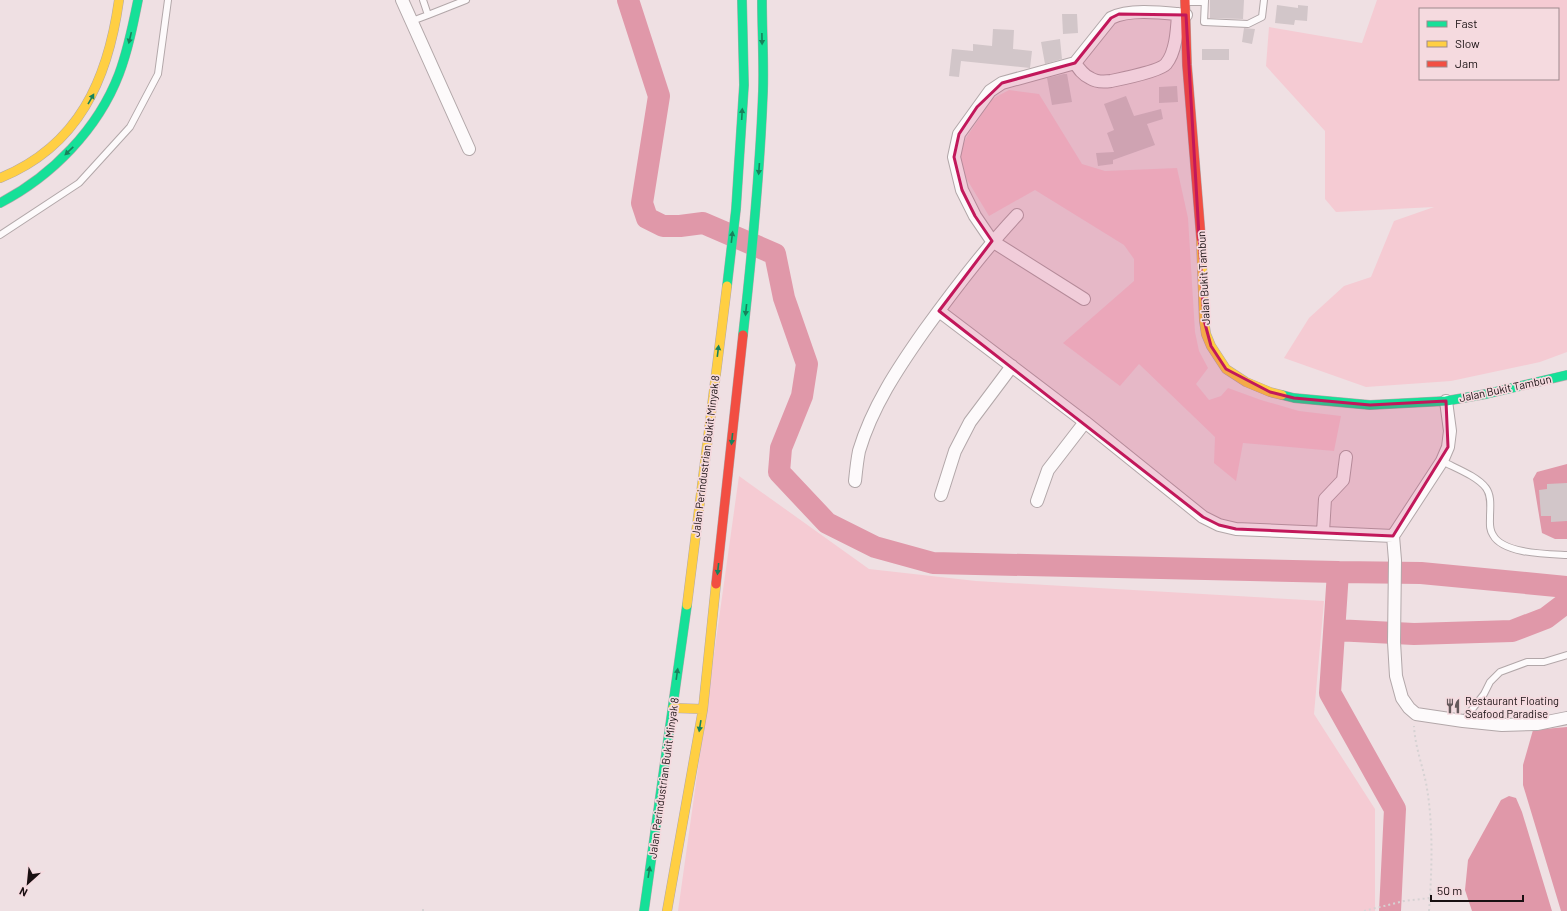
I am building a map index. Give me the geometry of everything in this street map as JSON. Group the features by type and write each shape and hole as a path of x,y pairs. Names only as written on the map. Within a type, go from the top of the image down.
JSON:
{"main road":[{"path":"0,178 31,163 47,151 65,134 83,112 96,90 108,58 117,20 118,0"},
{"path":"0,203 30,184 61,159 87,132 97,119 113,88 126,54 138,0"},
{"name":"Jalan Perindustrian Bukit Minyak 8","path":"644,911 673,708 736,209 744,85 742,0"},
{"path":"667,911 703,709 750,272 763,89 762,0"},
{"name":"Jalan Bukit Tambun","path":"1185,1 1182,15 1200,223 1204,320 1206,334 1217,357 1226,369 1246,382 1270,392 1294,398 1370,405 1446,401 1486,394 1567,375"},
{"path":"673,708 703,709"}],"street":[{"path":"402,0 469,149"},
{"path":"1075,63 1082,73 1090,79 1100,82 1160,69 1169,60 1182,15 1130,12 1118,14 1112,18 1075,63 1002,83 990,91 960,134 954,157 962,190 974,216 992,241 1084,299"},
{"path":"854,481 859,452 872,418 895,372 938,311 992,241 1017,215"},
{"path":"938,311 1085,422 1198,512 1218,525 1236,529 1393,536"},
{"path":"941,495 955,451 970,422 1012,366"},
{"path":"1446,401 1450,431 1448,447 1442,461 1393,536 1395,560 1394,642 1396,676 1402,698 1408,708 1416,714 1464,721 1502,725 1537,724 1567,718"},
{"path":"1037,501 1048,470 1085,422"},
{"path":"1322,532 1325,499 1328,493 1338,486 1343,480 1346,457"}],"lane":[{"path":"0,235 79,183 130,127 158,74 168,0"},
{"path":"423,0 428,15"},
{"path":"412,21 466,0"},
{"path":"1185,1 1205,1 1204,22 1248,24 1262,17 1264,0"},
{"path":"1442,461 1466,473 1485,487 1489,493 1490,499 1490,528 1493,537 1502,544 1511,548 1545,554 1567,555"},
{"path":"1464,721 1484,694 1490,682 1500,672 1527,662 1544,662 1567,655"}],"path":[{"path":"1416,714 1414,737 1426,784 1430,822 1432,859 1429,911"},
{"path":"1364,911 1404,901 1430,898"}],"highlighted area":[{"path":"1119,14 1186,15 1204,320 1211,346 1226,369 1270,392 1294,398 1370,405 1446,401 1448,447 1393,536 1236,529 1219,525 1203,517 939,311 992,241 975,216 962,190 954,157 959,134 977,107 1002,83 1075,63 1111,18"}],"shaded area":[{"path":"1377,0 1567,0 1567,352 1540,362 1451,381 1366,387 1284,358 1309,318 1344,286 1371,277 1394,221 1434,207 1336,212 1325,199 1325,131 1266,66 1269,27 1362,43"},
{"path":"1009,90 1039,94 1082,164 1105,171 1177,168 1188,218 1195,332 1199,351 1208,368 1196,384 1209,400 1221,396 1228,388 1261,400 1299,411 1341,416 1334,451 1243,443 1236,481 1214,463 1215,437 1139,364 1120,386 1063,343 1134,281 1134,259 1124,245 1035,190 989,216 963,173 960,153 966,138 992,99"},
{"path":"1567,464 1567,539 1555,539 1542,533 1533,479 1537,472"},
{"path":"739,476 869,569 976,581 1324,601 1314,714 1375,809 1375,911 678,911"},
{"path":"1567,727 1567,911 1561,911 1523,785 1523,765 1533,730"},
{"path":"1509,796 1516,798 1522,812 1552,911 1472,911 1465,890 1468,860 1501,800"}],"building":[{"path":"1210,0 1244,0 1243,19 1210,18"},
{"path":"1277,5 1298,8 1298,5 1308,6 1307,21 1295,20 1294,25 1275,23"},
{"path":"1062,14 1077,14 1078,33 1063,34"},
{"path":"1244,28 1255,29 1252,44 1242,42"},
{"path":"993,29 1014,30 1013,49 1032,51 1030,68 961,61 959,77 949,76 952,49 973,51 973,44 992,46"},
{"path":"1060,39 1062,59 1045,64 1041,42"},
{"path":"1202,49 1229,49 1229,60 1202,60"},
{"path":"1067,74 1072,102 1052,105 1047,78"},
{"path":"1177,86 1178,102 1159,103 1159,87"},
{"path":"1126,96 1134,116 1161,109 1163,119 1147,124 1155,145 1113,160 1113,164 1098,166 1096,153 1114,152 1107,133 1114,130 1104,104"},
{"path":"1567,483 1567,521 1551,522 1551,516 1541,516 1539,490 1547,489 1547,484"}],"waterway":[{"path":"628,0 659,96 642,203 647,218 663,226 680,226 703,223 775,254 784,298 807,364 802,396 781,448 779,472 827,523 875,547 933,563 1338,572"},
{"path":"1390,911 1395,809 1330,693 1338,572 1421,573 1567,587"},
{"path":"1335,630 1414,634 1512,631 1546,618 1567,602"}],"traffic: fast":[{"path":"0,203 38,179 55,165 86,132 99,114 119,74 130,37 138,0"},
{"path":"727,286 736,209 744,85 742,0"},
{"path":"743,335 750,274 762,121 762,0"},
{"path":"1282,395 1294,398 1370,405 1446,401 1486,394 1567,375"},
{"path":"644,911 687,605"}],"traffic: slow":[{"path":"0,178 27,164 50,148 69,128 85,107 97,83 107,57 119,0"},
{"path":"1201,238 1204,320 1206,334 1211,346 1226,369 1246,382 1270,392 1282,395"},
{"path":"687,605 727,286"},
{"path":"667,911 703,709 716,584"},
{"path":"673,708 703,709"}],"traffic: jam":[{"path":"1185,0 1187,65 1201,238"},
{"path":"716,584 743,335"}],"place":[{"name":"Restaurant Floating Seafood Paradise","path":"1453,706"}]}
